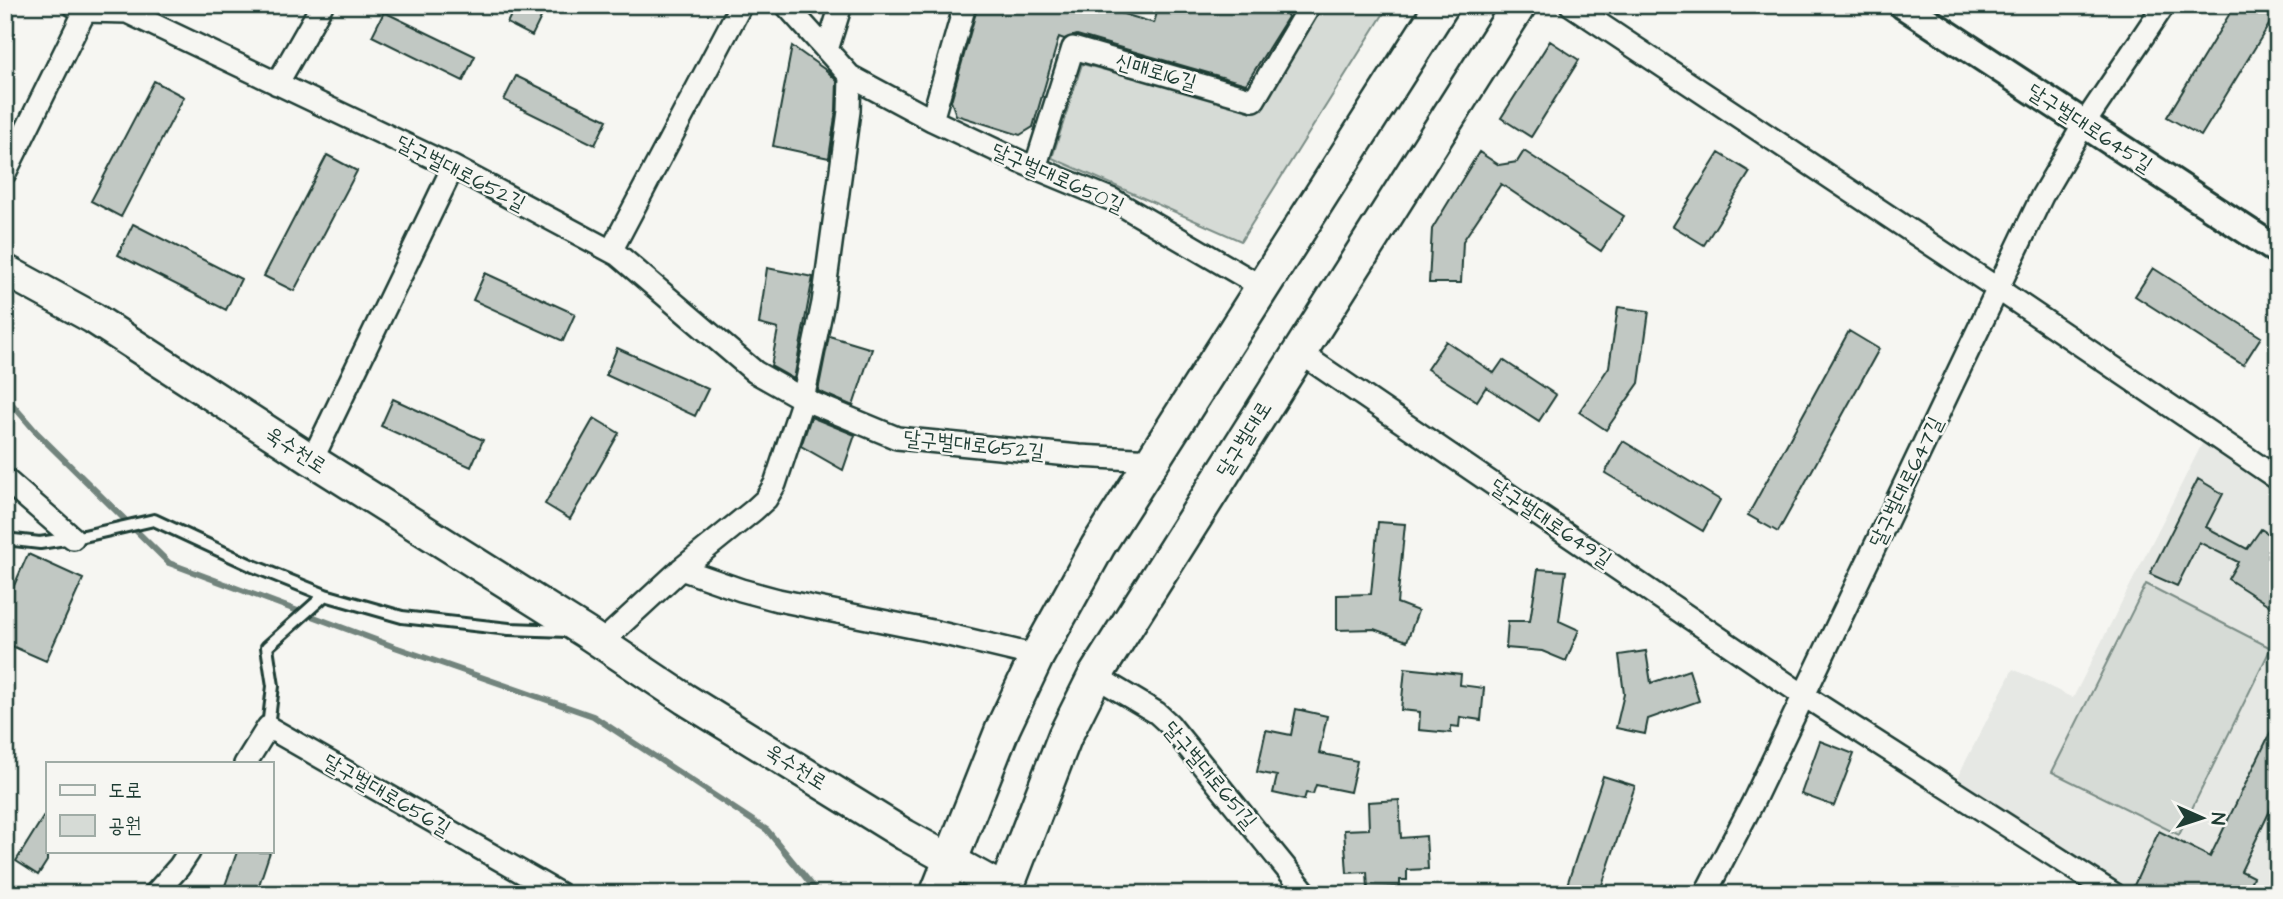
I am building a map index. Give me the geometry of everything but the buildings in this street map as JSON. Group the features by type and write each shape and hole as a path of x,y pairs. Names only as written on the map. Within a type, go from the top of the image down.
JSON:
{"main road":[{"path":"937,894 1003,728 1037,656 1098,546 1442,5"},
{"name":"달구벌대로","path":"1007,893 1065,737 1095,676 1519,5"},
{"name":"욱수천로","path":"5,270 93,318 593,637 685,699 905,835 1007,893"}],"street":[{"path":"277,84 322,5"},
{"path":"611,251 741,5"},
{"name":"달구벌대로650길","path":"786,5 850,76 932,120 1112,201 1262,288"},
{"path":"827,50 841,5"},
{"path":"932,120 965,5"},
{"name":"신매로16길","path":"1035,168 1073,48 1254,100 1310,5"},
{"path":"1572,5 2278,479"},
{"name":"달구벌대로645길","path":"1903,5 2278,251"},
{"name":"달구벌대로647길","path":"1804,695 2042,196 2084,124 2164,5"},
{"name":"달구벌대로652길","path":"5,173 79,8 127,12 453,167 618,255 755,372 803,399 897,438 1079,456 1153,460"},
{"path":"593,637 766,499 775,484 803,399 823,303 849,111 850,76"},
{"path":"312,460 453,167"},
{"name":"달구벌대로649길","path":"1299,352 1804,695 2114,894"},
{"path":"5,479 73,538"},
{"path":"681,569 778,600 932,631 1037,656"},
{"name":"달구벌대로651길","path":"1095,676 1157,713 1169,724 1307,894"},
{"path":"1705,894 1804,695"},
{"path":"246,762 268,727"},
{"name":"달구벌대로656길","path":"268,727 548,891"},
{"path":"155,894 188,853"}],"lane":[{"path":"5,538 40,543 154,520 253,566 325,595 402,617 593,637"},
{"path":"268,727 273,686 267,647 325,595"}],"shaded area":[{"path":"2208,432 2278,479 2278,894 2114,894 1951,790 2013,669 2073,698"}],"green space":[{"path":"1324,5 1389,5 1241,241 1052,158 1082,64 1258,110"},
{"path":"2146,584 2271,648 2179,835 2052,772"}],"waterway":[{"path":"5,396 37,433 169,563 392,646 593,716 767,830 819,894"}]}
